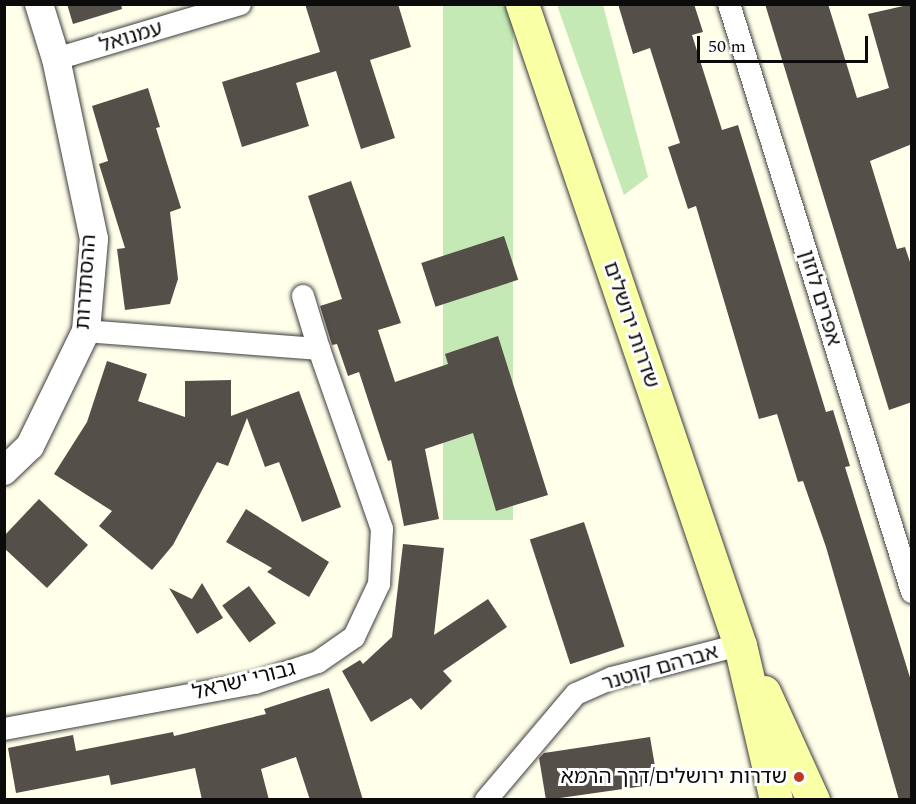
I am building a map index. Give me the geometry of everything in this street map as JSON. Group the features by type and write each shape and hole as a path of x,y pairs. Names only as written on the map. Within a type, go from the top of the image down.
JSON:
{"main road":[{"name":"שדרות ירושלים","path":"522,4 740,645 776,800"},
{"name":"שדרות ירושלים","path":"740,645 813,800"}],"street":[{"name":"ההסתדרות","path":"4,471 30,446 86,331 94,239 56,59 39,4"},
{"name":"עמנואל","path":"56,59 240,4"},
{"name":"אפרים לוזון","path":"729,4 912,592"},
{"name":"גבורי ישראל","path":"4,729 255,683 318,662 354,637 379,584 382,529 319,349 303,296"},
{"path":"86,331 319,349"},
{"name":"אברהם קוטנר","path":"486,800 576,694 612,678 740,645"}],"green space":[{"path":"443,5 513,5 513,520 443,520"},
{"path":"557,5 603,5 648,177 624,195"}],"building":[{"path":"67,4 121,4 122,9 73,24"},
{"path":"305,4 398,4 411,47 370,60 395,138 361,149 336,71 296,83 309,126 242,147 222,82 320,52"},
{"path":"618,4 694,4 703,32 692,35 722,130 738,125 826,412 833,410 850,466 845,467 912,684 912,800 899,800 826,547 803,481 798,482 777,414 759,419 696,206 688,209 668,147 680,143 650,48 633,54"},
{"path":"765,4 828,4 857,98 889,88 868,14 912,4 912,144 870,161 897,249 905,247 912,268 912,402 889,410"},
{"path":"148,88 160,127 156,128 181,208 170,212 178,279 170,304 125,310 117,249 125,248 99,164 108,161 92,106"},
{"path":"351,181 401,323 378,330 395,382 448,364 445,354 498,336 548,495 496,511 473,433 425,449 439,519 404,526 391,460 388,461 359,372 348,376 337,344 332,345 320,306 342,299 308,196"},
{"path":"504,236 518,280 435,307 421,263"},
{"path":"107,361 147,374 138,401 185,417 185,381 231,380 231,416 299,391 341,507 302,522 279,462 265,467 247,418 228,466 217,462 173,545 152,570 99,526 112,511 54,474 87,422"},
{"path":"39,499 88,545 47,588 4,548 4,536"},
{"path":"246,509 329,562 309,597 267,572 272,568 226,542"},
{"path":"584,522 624,647 570,664 530,540"},
{"path":"403,544 444,548 434,635 488,599 507,627 443,671 452,681 421,710 411,698 371,722 342,671 360,660 363,664 392,637"},
{"path":"202,583 223,618 197,634 169,588 192,599"},
{"path":"249,586 276,623 249,643 222,605"},
{"path":"329,688 363,800 310,800 296,757 261,769 269,800 202,800 195,768 111,785 109,775 16,793 8,748 73,735 76,751 173,732 174,736 266,714 264,709"},
{"path":"650,737 658,784 546,800 539,758 544,753"}],"place":[{"name":"שדרות ירושלים/דרך הרמא","path":"799,777"}]}
